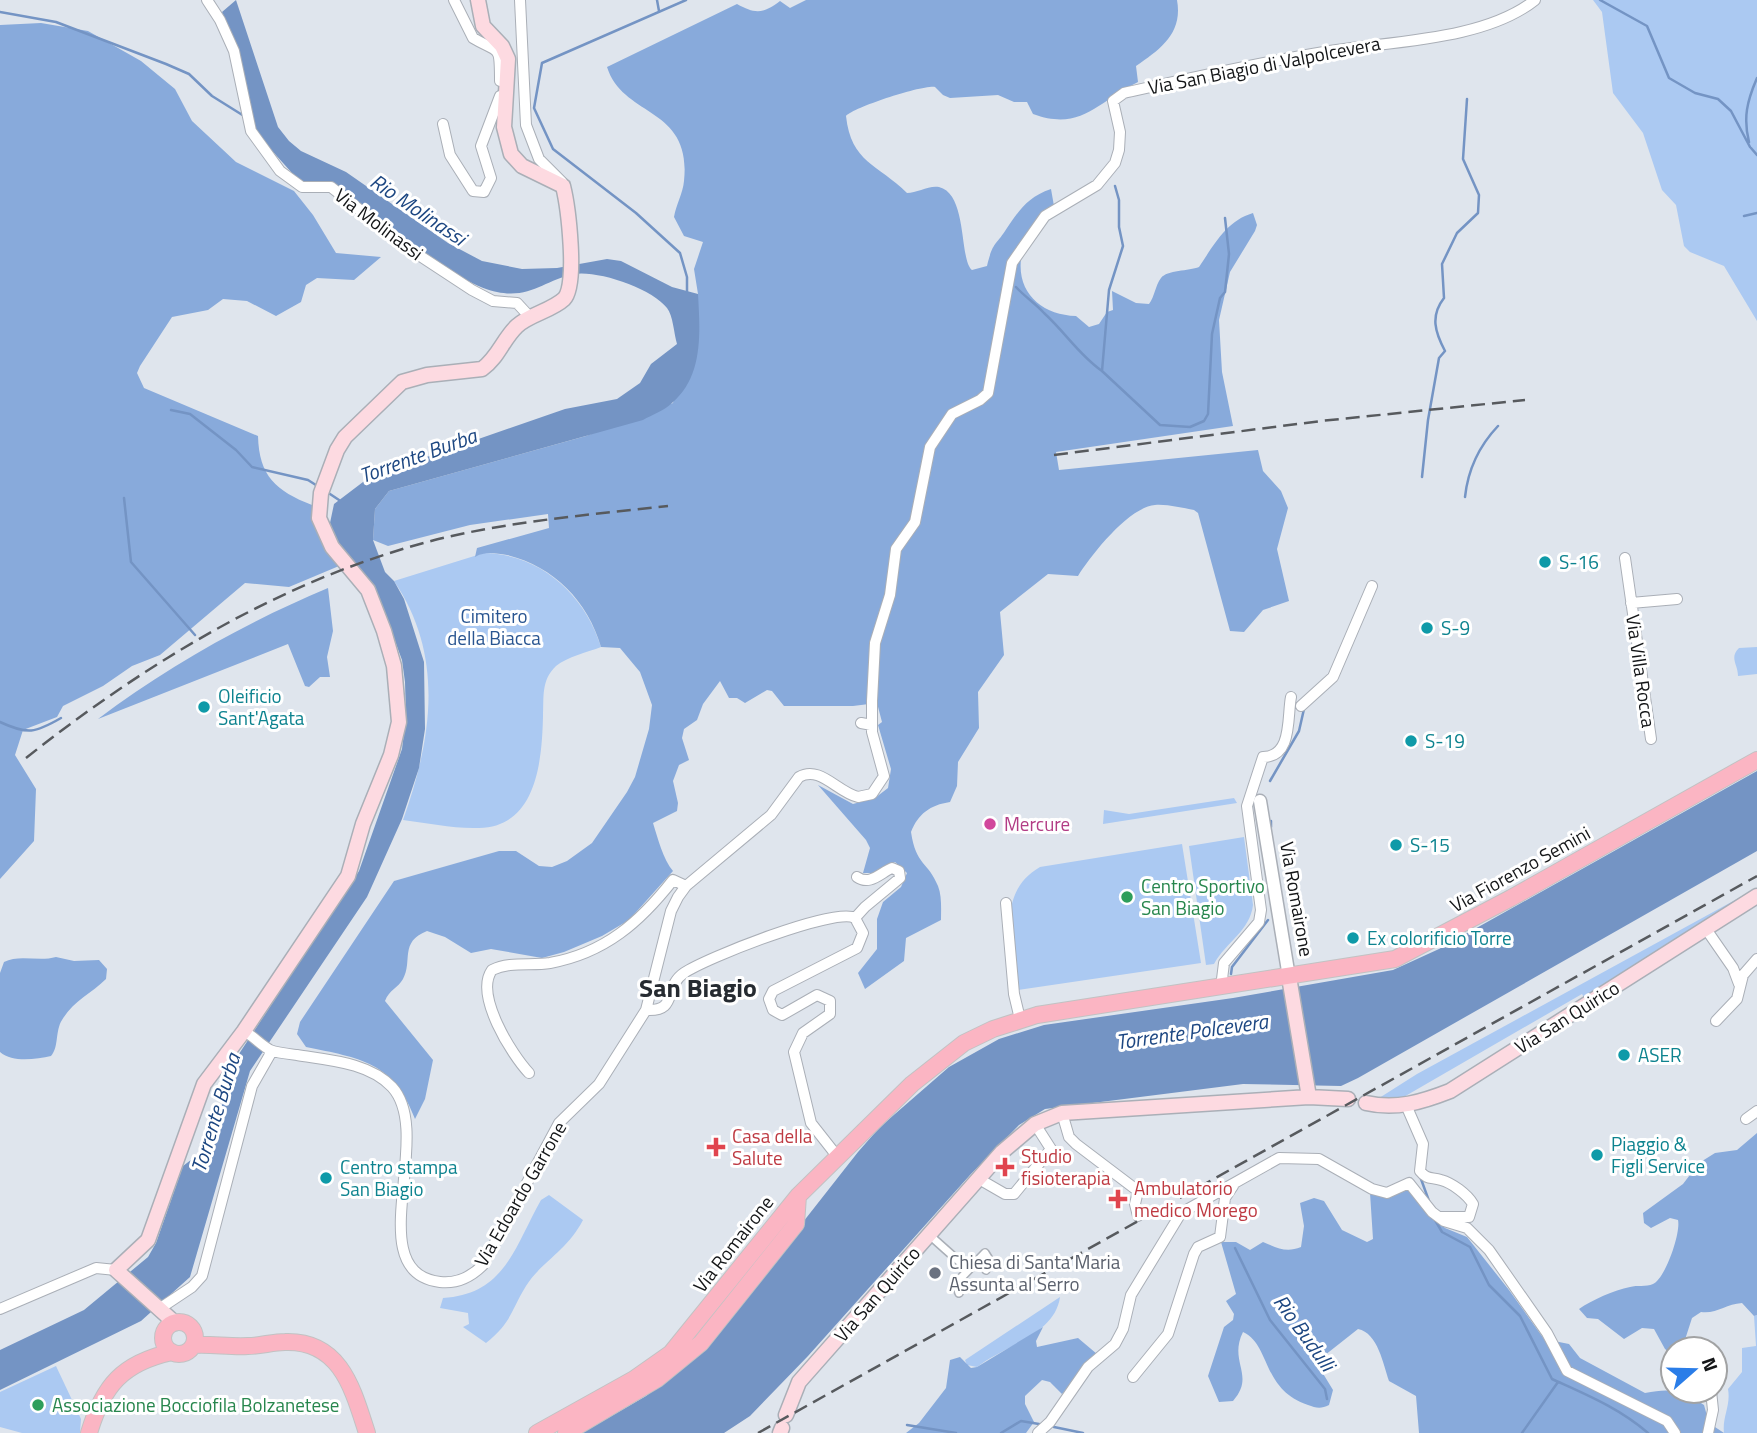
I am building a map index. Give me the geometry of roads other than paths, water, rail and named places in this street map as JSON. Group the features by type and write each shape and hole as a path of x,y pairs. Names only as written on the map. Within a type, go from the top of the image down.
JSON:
{"main road":[{"path":"367,1433 341,1365 312,1345 285,1342 248,1346 194,1340 185,1324 175,1323 119,1272 148,1240 204,1084 247,1032 348,876 363,824 397,735 394,666 384,631 368,590 332,547 320,524 319,501 332,461 345,437 393,388 428,375 482,369 529,316 563,300 570,282 571,262 563,186 514,159 505,136 503,103 508,59 502,46 484,26 478,0"},
{"name":"Via Fiorenzo Semini","path":"1291,983 1405,955 1757,760"},
{"name":"Via San Quirico","path":"1366,1103 1387,1107 1406,1105 1461,1084 1757,896"},
{"name":"Via Romairone","path":"537,1433 634,1380 671,1353 798,1196 837,1156 939,1062 964,1043 1020,1019 1220,983 1291,983"},
{"path":"1291,983 1308,1092"},
{"name":"Via San Quirico","path":"783,1425 799,1382 1014,1139 1035,1124 1062,1113 1308,1092 1348,1099"},
{"path":"566,1433 677,1363 720,1323 796,1224 798,1196"},
{"path":"168,1345 167,1329 175,1323"},
{"path":"168,1345 187,1352 194,1340"},
{"path":"89,1433 97,1406 108,1387 123,1374 156,1356 168,1345"}],"street":[{"name":"Via Molinassi","path":"207,0 220,20 234,51 251,131 265,153 292,182 302,187 331,187 408,248 461,283 493,301 517,303 529,316"},
{"path":"443,124 450,155 473,191 484,192 491,178 481,146 503,103 499,52 473,38 454,0"},
{"path":"520,0 526,125 539,159 561,179 563,186"},
{"name":"Via San Biagio di Valpolcevera","path":"646,1010 671,911 686,886 771,815 799,777 805,773 817,774 858,797 878,789 884,776 872,724 875,643 890,595 896,549 915,522 920,506 930,447 952,414 988,393 1012,262 1045,216 1097,185 1115,163 1120,132 1113,101 1124,93 1233,68 1474,30 1517,14 1535,0"},
{"name":"Via Villa Rocca","path":"1625,558 1651,739"},
{"path":"1301,706 1333,677 1372,586"},
{"name":"Via Villa Rocca","path":"1631,603 1677,599"},
{"name":"Via Romairone","path":"1220,983 1224,963 1259,922 1261,910 1247,806 1263,757 1279,751 1288,731 1291,697"},
{"path":"861,723 872,724"},
{"name":"Via Romairone","path":"1260,801 1291,983"},
{"path":"855,919 865,907 900,878 899,872 892,868 873,879 863,881 857,877"},
{"name":"Via San Biagio di Valpolcevera","path":"529,1073 518,1061 495,1022 488,982 492,970 519,964 548,963 582,953 629,930 650,910 673,880 686,886"},
{"path":"1006,903 1012,980 1020,1019"},
{"path":"646,1010 657,1011 664,1007 675,983 683,974 744,945 839,915 855,919 863,933 857,948 773,991 769,999 773,1010 782,1015 817,995 830,1001 830,1014 803,1033 794,1052 811,1124 837,1156"},
{"path":"1706,929 1733,968 1739,984 1737,999 1716,1021"},
{"path":"1739,984 1755,966"},
{"path":"1220,983 1237,976"},
{"name":"Via Edoardo Garrone","path":"270,1049 368,1070 395,1090 404,1108 408,1125 400,1237 402,1250 418,1273 435,1281 451,1282 469,1277 483,1265 559,1123 599,1084 646,1010"},
{"path":"159,1308 192,1287 202,1276 252,1086 270,1049 247,1032"},
{"path":"1406,1105 1423,1144 1420,1171 1428,1178 1441,1180 1456,1189 1473,1204 1469,1217 1439,1217"},
{"path":"1746,1119 1757,1111"},
{"path":"1062,1113 1069,1137 1138,1191 1135,1204 1139,1216"},
{"path":"979,1179 1005,1194 1014,1194 1051,1149 1035,1124"},
{"path":"1038,1433 1050,1422 1088,1367 1115,1344 1123,1329 1131,1295 1181,1213 1279,1158 1319,1159 1372,1189 1387,1193 1409,1184 1439,1217 1467,1228 1489,1250 1547,1333 1567,1371 1667,1421 1675,1433"},
{"path":"1133,1377 1168,1334 1198,1247 1220,1237 1225,1198 1235,1183"},
{"path":"935,1240 966,1267"},
{"path":"959,1293 956,1283 966,1267 985,1253 990,1261 986,1270"},
{"path":"0,1309 96,1268 119,1272"},
{"path":"1708,1433 1712,1405"}],"water":[{"path":"236,0 278,127 301,151 346,172 448,243 482,261 522,269 557,268 607,259 621,261 672,287 698,294 698,352 690,380 682,392 666,408 643,420 389,491 375,509 373,540 385,572 394,581 404,599 424,662 425,729 419,768 402,819 367,897 250,1071 190,1277 141,1321 0,1390 0,1350 84,1310 148,1257 156,1243 183,1166 212,1144 233,1063 359,871 402,749 406,716 405,682 402,660 379,598 335,538 330,523 334,504 363,482 421,459 565,409 617,399 640,383 651,364 677,344 667,308 637,287 584,273 519,293 497,292 459,276 436,262 333,184 320,181 301,183 257,134 236,44 222,12"},
{"name":"Torrente Polcevera","path":"1757,771 1757,851 1358,1078 1341,1086 1243,1084 1045,1109 1019,1125 970,1175 808,1356 750,1416 724,1433 582,1433 646,1396 701,1352 858,1152 880,1127 949,1067 999,1039 1044,1025 1233,998 1393,970 1439,949"}],"waterway":[{"path":"657,0 659,11"},
{"name":"Torrente Burba","path":"686,0 542,63 534,108 553,149 636,213 680,253 687,277 687,292"},
{"path":"1600,0 1647,26 1669,78 1695,93 1718,99 1731,111 1750,147"},
{"path":"0,12 56,22 166,64 189,74 212,96 244,116"},
{"path":"1749,142 1747,110 1757,78"},
{"path":"1422,477 1428,420 1439,358 1445,351 1436,324 1437,311 1444,298 1442,264 1457,233 1478,213 1479,195 1463,159 1467,99"},
{"path":"1751,148 1757,155"},
{"path":"1115,186 1119,200 1119,227 1123,246 1109,290 1102,371 1160,425 1190,427 1204,421 1208,414 1212,334 1220,298 1225,292 1229,254 1225,218"},
{"path":"1744,216 1757,213"},
{"path":"1016,287 1102,371"},
{"path":"171,410 190,414 236,450 252,467 308,480 319,487"},
{"path":"1465,497 1476,458 1498,426"},
{"path":"327,492 339,500"},
{"path":"124,498 131,562 195,635"},
{"path":"1270,781 1299,731 1304,709"},
{"path":"0,722 18,729 31,730 61,718"},
{"path":"1271,821 1271,827"},
{"path":"1231,974 1232,967 1268,920"},
{"path":"1421,1179 1429,1201"},
{"path":"1435,1220 1442,1232 1470,1247 1489,1285 1520,1316 1552,1379 1614,1409 1648,1433"},
{"name":"Rio Budulli","path":"1235,1248 1270,1320 1325,1389 1327,1399"},
{"path":"1522,1433 1558,1382"},
{"path":"1001,1433 1021,1421 1039,1424"},
{"path":"907,1425 956,1433"},
{"path":"1054,1427 1083,1433"}],"railway":[{"path":"1054,455 1321,421 1525,400"},
{"path":"26,758 72,723 168,658 218,628 322,578 376,558 460,534 549,519 668,506"},
{"path":"758,1433 1757,876"}],"place":[{"name":"S-16","path":"1545,562"},
{"name":"S-9","path":"1427,628"},
{"name":"Oleificio Sant'Agata","path":"204,707"},
{"name":"S-19","path":"1411,741"},
{"name":"Mercure","path":"990,824"},
{"name":"S-15","path":"1396,845"},
{"name":"Centro Sportivo San Biagio","path":"1127,897"},
{"name":"Ex colorificio Torre","path":"1353,938"},
{"name":"ASER","path":"1624,1055"},
{"name":"Casa della Salute","path":"716,1147"},
{"name":"Piaggio & Figli Service","path":"1597,1155"},
{"name":"Studio fisioterapia","path":"1005,1167"},
{"name":"Centro stampa San Biagio","path":"326,1178"},
{"name":"Ambulatorio medico Morego","path":"1118,1199"},
{"name":"Chiesa di Santa Maria Assunta al Serro","path":"935,1273"},
{"name":"Associazione Bocciofila Bolzanetese","path":"38,1405"}],"district":[{"name":"San Biagio","path":"698,988"}],"water label":[{"name":"Rio Molinassi","path":"418,210"}],"park label":[{"name":"Cimitero della Biacca","path":"494,627"}]}
